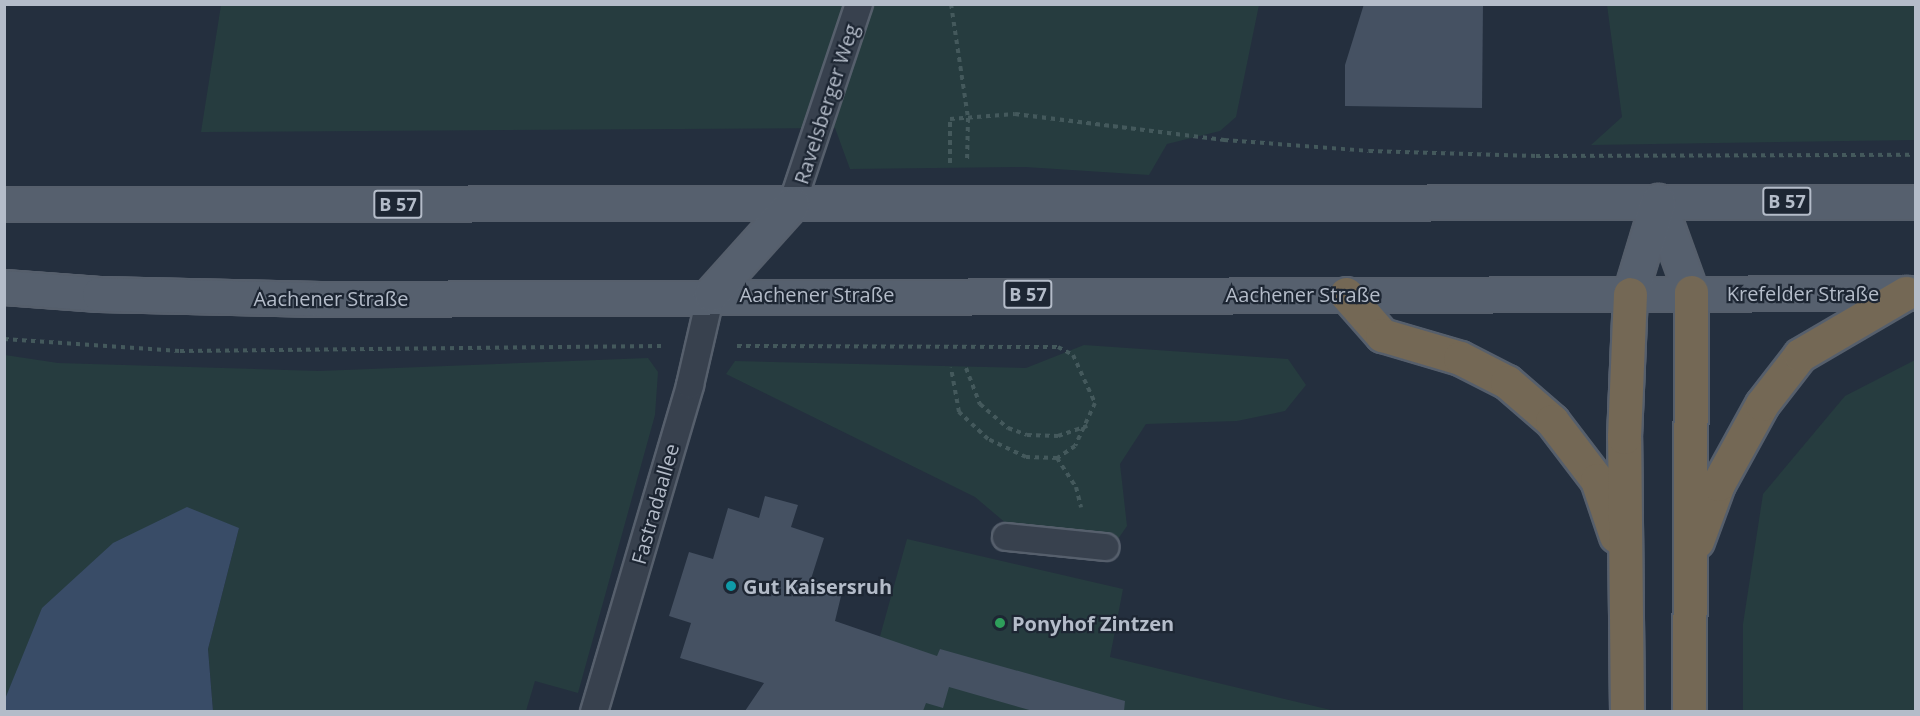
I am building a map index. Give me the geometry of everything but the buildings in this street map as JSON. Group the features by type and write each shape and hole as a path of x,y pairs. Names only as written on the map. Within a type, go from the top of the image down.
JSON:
{"highway":[{"path":"1689,711 1692,556 1691,292"},
{"path":"1692,556 1718,484 1762,404 1800,355 1911,293"},
{"path":"1346,294 1382,335 1479,367 1507,382 1552,421 1597,480 1625,568"},
{"path":"1627,711 1625,568 1630,294"}],"main road":[{"path":"1658,201 1691,292"},
{"path":"1630,294 1658,201"},
{"name":"B 57","path":"4,204 1916,202"},
{"path":"711,294 792,204"},
{"name":"Aachener Straße","path":"4,287 99,294 320,299 711,294 1630,294"},
{"name":"Krefelder Straße","path":"1630,294 1911,293"}],"lane":[{"name":"Ravelsberger Weg","path":"792,204 859,4"},
{"name":"Fastradaallee","path":"594,711 690,385 696,345 711,294"},
{"path":"1006,537 1105,547"}],"path":[{"path":"951,4 968,118 967,166"},
{"path":"950,163 950,119 1015,114 1224,140 1369,151 1536,156 1916,155"},
{"path":"4,339 180,351 696,345 1058,347 1073,355 1086,376 1095,403 1087,426 1075,446 1057,458 1026,457 988,439 959,412 951,368"},
{"path":"966,368 980,404 1008,428 1058,436 1087,426"},
{"path":"1057,458 1078,497 1079,544"}],"green space":[{"path":"221,5 1259,5 1236,117 1220,131 1167,144 1149,175 1025,167 850,169 835,128 201,132"},
{"path":"1607,5 1915,5 1915,140 1591,145 1622,117"},
{"path":"1084,345 1288,359 1306,385 1285,411 1237,421 1146,424 1120,464 1127,526 1118,539 1014,530 975,497 726,374 735,361 1026,368"},
{"path":"5,355 58,363 319,371 648,358 658,372 655,415 578,693 535,681 526,711 213,711 208,649 239,528 5,699"},
{"path":"1915,360 1915,711 1743,711 1743,624 1763,494 1845,396"},
{"name":"Ponyhof Zintzen","path":"907,539 1123,589 1110,657 1335,711 859,712"}],"water":[{"path":"187,507 239,528 208,649 213,711 5,711 5,699 42,608 113,543"}],"place":[{"name":"Gut Kaisersruh","path":"731,586"},
{"name":"Ponyhof Zintzen","path":"1000,623"}]}
